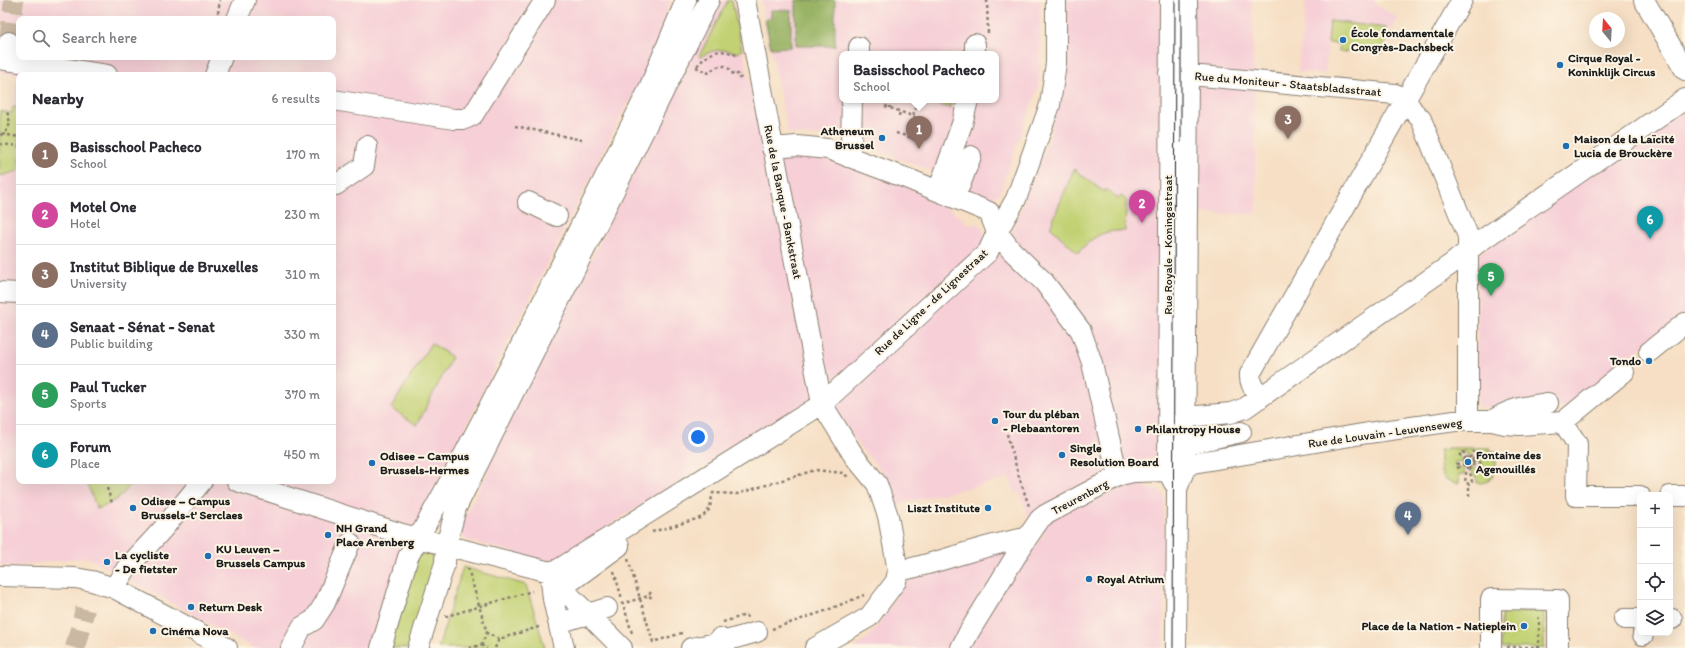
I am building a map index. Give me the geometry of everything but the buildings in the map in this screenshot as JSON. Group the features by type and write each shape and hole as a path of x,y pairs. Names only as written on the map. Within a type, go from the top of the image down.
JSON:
{"street":[{"path":"238,16 245,0"},
{"path":"336,100 454,119 465,119 473,115 545,0"},
{"path":"381,648 408,558 518,352 647,93 686,0"},
{"path":"418,648 445,563 446,546 456,508 709,0"},
{"name":"Rue de la Banque - Bankstraat","path":"745,0 822,404"},
{"name":"Rue de Ligne - de Lignestraat","path":"563,583 559,569 721,473 822,404 988,252 997,232 1016,199 1028,186 1050,106 1056,63 1056,0"},
{"name":"Rue Royale - Koningsstraat","path":"1170,0 1179,74 1186,417 1177,469"},
{"name":"Rue Royale - Koningsstraat","path":"1176,648 1179,74 1187,0"},
{"path":"1260,398 1252,386 1250,374 1462,0"},
{"path":"1644,0 1685,70"},
{"path":"5,53 16,55"},
{"path":"37,60 93,72"},
{"path":"216,72 221,60"},
{"name":"Rue du Moniteur - Staatsbladsstraat","path":"1179,74 1395,94 1406,100"},
{"path":"1197,442 1242,416 1260,398 1685,99"},
{"path":"1406,100 1420,119 1468,236 1468,421"},
{"path":"848,157 851,144 852,103"},
{"path":"945,194 967,103"},
{"path":"336,185 364,166 367,146"},
{"path":"772,148 797,146 828,149 911,180 989,212 997,232 1011,250 1044,282 1081,331 1092,363 1115,464 1120,475"},
{"path":"945,194 960,185 971,156"},
{"path":"528,202 557,216"},
{"path":"0,292 16,293"},
{"path":"1637,496 1576,496 1577,444 1563,422 1685,323"},
{"path":"1492,421 1500,415 1519,408 1548,403"},
{"path":"816,648 869,617 896,581 898,571 888,516 877,484 854,456 822,404"},
{"path":"1186,417 1231,414 1242,416"},
{"name":"Rue de Louvain - Leuvenseweg","path":"1177,469 1193,464 1368,433 1455,421 1492,421 1520,425 1563,422"},
{"name":"Treurenberg","path":"961,648 1009,584 1020,566 1027,538 1040,519 1064,512 1120,475 1133,472 1177,469"},
{"path":"114,588 126,569 162,530 200,484"},
{"path":"245,484 354,532 419,538 563,583 597,611 627,646"},
{"path":"1673,496 1685,496"},
{"path":"291,648 302,627 314,620 325,603 354,532"},
{"path":"898,571 920,567 1006,541 1027,538"},
{"path":"563,583 609,560 629,547"},
{"path":"0,576 75,578 92,581 114,588 227,648"},
{"path":"563,583 557,623 564,648"},
{"path":"1500,644 1491,599 1558,600 1558,648"},
{"path":"565,621 597,611"},
{"path":"689,640 721,634 761,630"}],"path":[{"path":"217,16 220,0"},
{"path":"979,44 987,0"},
{"path":"740,78 738,74 733,75 732,71 725,66 716,67 708,73 696,66 705,57 713,52 728,51 742,58"},
{"path":"890,103 890,108"},
{"path":"885,106 914,116 918,103"},
{"path":"899,116 900,111"},
{"path":"1,134 9,129 11,123 7,112"},
{"path":"515,126 582,140"},
{"path":"896,133 916,139"},
{"path":"1,134 16,136"},
{"path":"0,144 16,146"},
{"path":"1007,434 1019,477 1029,505"},
{"path":"1463,451 1468,462 1472,482 1469,484 1469,496"},
{"path":"1469,484 1466,482 1468,462 1473,451"},
{"path":"1459,454 1479,469"},
{"path":"1457,468 1478,454"},
{"path":"1456,464 1468,462 1482,464"},
{"path":"689,640 653,642 628,559 629,547 700,518 706,514 712,505 713,493 737,494 815,470 843,473 848,477"},
{"path":"107,488 112,503"},
{"path":"469,565 487,633 481,645"},
{"path":"444,616 532,591"},
{"path":"626,603 648,596 651,592"},
{"path":"721,634 746,615 761,630 825,611 868,593"},
{"path":"648,596 653,598"},
{"path":"1500,644 1508,647 1539,647 1539,619 1537,615"},
{"path":"487,633 499,639 543,626"},
{"path":"494,648 499,639"},
{"path":"470,648 481,645 487,648"}],"shaded area":[{"path":"0,0 671,0 659,32 663,34 633,99 628,102 431,495 420,523 396,542 400,546 401,551 372,648 254,648 87,557 16,566 0,566 0,176 16,172 16,484 336,484 336,72 16,72 16,75 0,72"},
{"path":"716,0 733,0 767,171 785,157 800,153 800,157 836,161 914,188 943,205 972,226 975,223 983,229 986,237 997,254 1004,256 1010,236 1049,139 1062,86 1067,60 1066,0 1252,0 1257,214 1162,213 1160,458 1145,459 1145,489 1160,490 1164,496 1163,648 854,648 867,639 874,631 902,587 912,576 1006,547 1008,556 1023,566 1044,533 1030,521 1019,492 1015,493 1010,478 894,505 884,474 856,442 835,407 837,377 831,379 825,377 812,399 556,558 547,561 469,541 463,537 460,530 462,518 465,517 489,470 486,468 689,65 685,62"},
{"path":"762,0 1040,0 1040,77 1038,87 999,194 991,197 961,186 955,179 835,136 794,135 788,132 765,23"},
{"name":"École fondamentale Congrès-Dachsbeck","path":"1306,0 1374,0 1374,4 1398,18 1393,28 1395,29 1391,30 1390,28 1386,28 1384,48 1381,54 1381,50 1373,49 1373,52 1347,50 1346,52 1339,51 1339,44 1328,43 1325,74 1298,72"},
{"path":"16,88 16,108 13,107"},
{"path":"1685,105 1685,313 1564,407 1519,414 1515,404 1480,408 1478,406 1478,255"}],"green space":[{"path":"728,0 732,1 742,50 738,53 719,50 710,52 701,57 699,56"},
{"path":"796,0 835,0 835,46 796,46"},
{"path":"771,10 791,10 791,47 771,48 765,19 771,18"},
{"path":"1330,21 1386,28 1384,48 1381,54 1381,50 1373,49 1373,52 1347,50 1346,52 1339,51 1339,44 1328,43"},
{"path":"935,103 951,103 949,108"},
{"path":"13,107 16,108 16,172 0,176 0,111 12,113"},
{"path":"1074,169 1104,192 1106,189 1118,199 1121,196 1126,200 1125,231 1110,232 1099,235 1078,253 1050,227"},
{"path":"431,343 452,357 417,425 391,408"},
{"path":"1447,448 1490,448 1490,451 1496,451 1496,462 1492,477 1484,483 1477,483 1477,476 1473,475 1471,467 1479,470 1480,468 1478,465 1482,466 1482,462 1473,461 1479,455 1477,452 1474,454 1475,451 1472,450 1468,457 1465,450 1462,451 1463,455 1460,452 1458,455 1463,461 1455,462 1455,465 1459,466 1457,467 1458,470 1465,466 1464,475 1459,475 1459,483 1447,480 1443,476 1440,468 1440,450 1447,450"},
{"path":"87,484 130,484 122,495 97,509"},
{"path":"428,551 434,554 438,562 411,648 389,648 417,556"},
{"path":"463,567 526,585 545,648 438,648"},
{"path":"1516,606 1516,612 1531,612 1531,606 1544,611 1544,648 1501,648 1501,616 1504,609"}],"tunnel":[{"path":"9,42 14,0"},
{"path":"75,648 85,609"}],"tram line":[{"path":"1173,648 1175,0"},
{"path":"1181,0 1181,142"}],"place":[{"name":"École fondamentale Congrès-Dachsbeck","path":"1343,40"},
{"name":"Cirque Royal - Koninklijk Circus","path":"1560,65"},
{"name":"Atheneum Brussel","path":"882,138"},
{"name":"Institut Biblique de Bruxelles","path":"1288,139"},
{"name":"Maison de la Laïcité Lucia de Brouckère","path":"1566,146"},
{"name":"Basisschool Pacheco","path":"919,149"},
{"name":"Motel One","path":"1142,223"},
{"name":"Forum","path":"1650,239"},
{"name":"Paul Tucker","path":"1491,296"},
{"name":"Tondo","path":"1649,361"},
{"name":"Tour du pléban - Plebaantoren","path":"995,421"},
{"name":"Philantropy House","path":"1138,429"},
{"name":"Single Resolution Board","path":"1062,455"},
{"name":"Fontaine des Agenouillés","path":"1468,462"},
{"name":"Odisee – Campus Brussels-Hermes","path":"372,463"},
{"name":"Odisee – Campus Brussels-t' Serclaes","path":"133,508"},
{"name":"Liszt Institute","path":"988,508"},
{"name":"NH Grand Place Arenberg","path":"328,535"},
{"name":"Senaat - Sénat - Senat","path":"1408,535"},
{"name":"KU Leuven – Brussels Campus","path":"208,556"},
{"name":"La cycliste - De fietster","path":"107,562"},
{"name":"Royal Atrium","path":"1089,579"},
{"name":"Return Desk","path":"191,607"},
{"name":"Place de la Nation - Natieplein","path":"1524,626"},
{"name":"Cinéma Nova","path":"153,631"}]}
